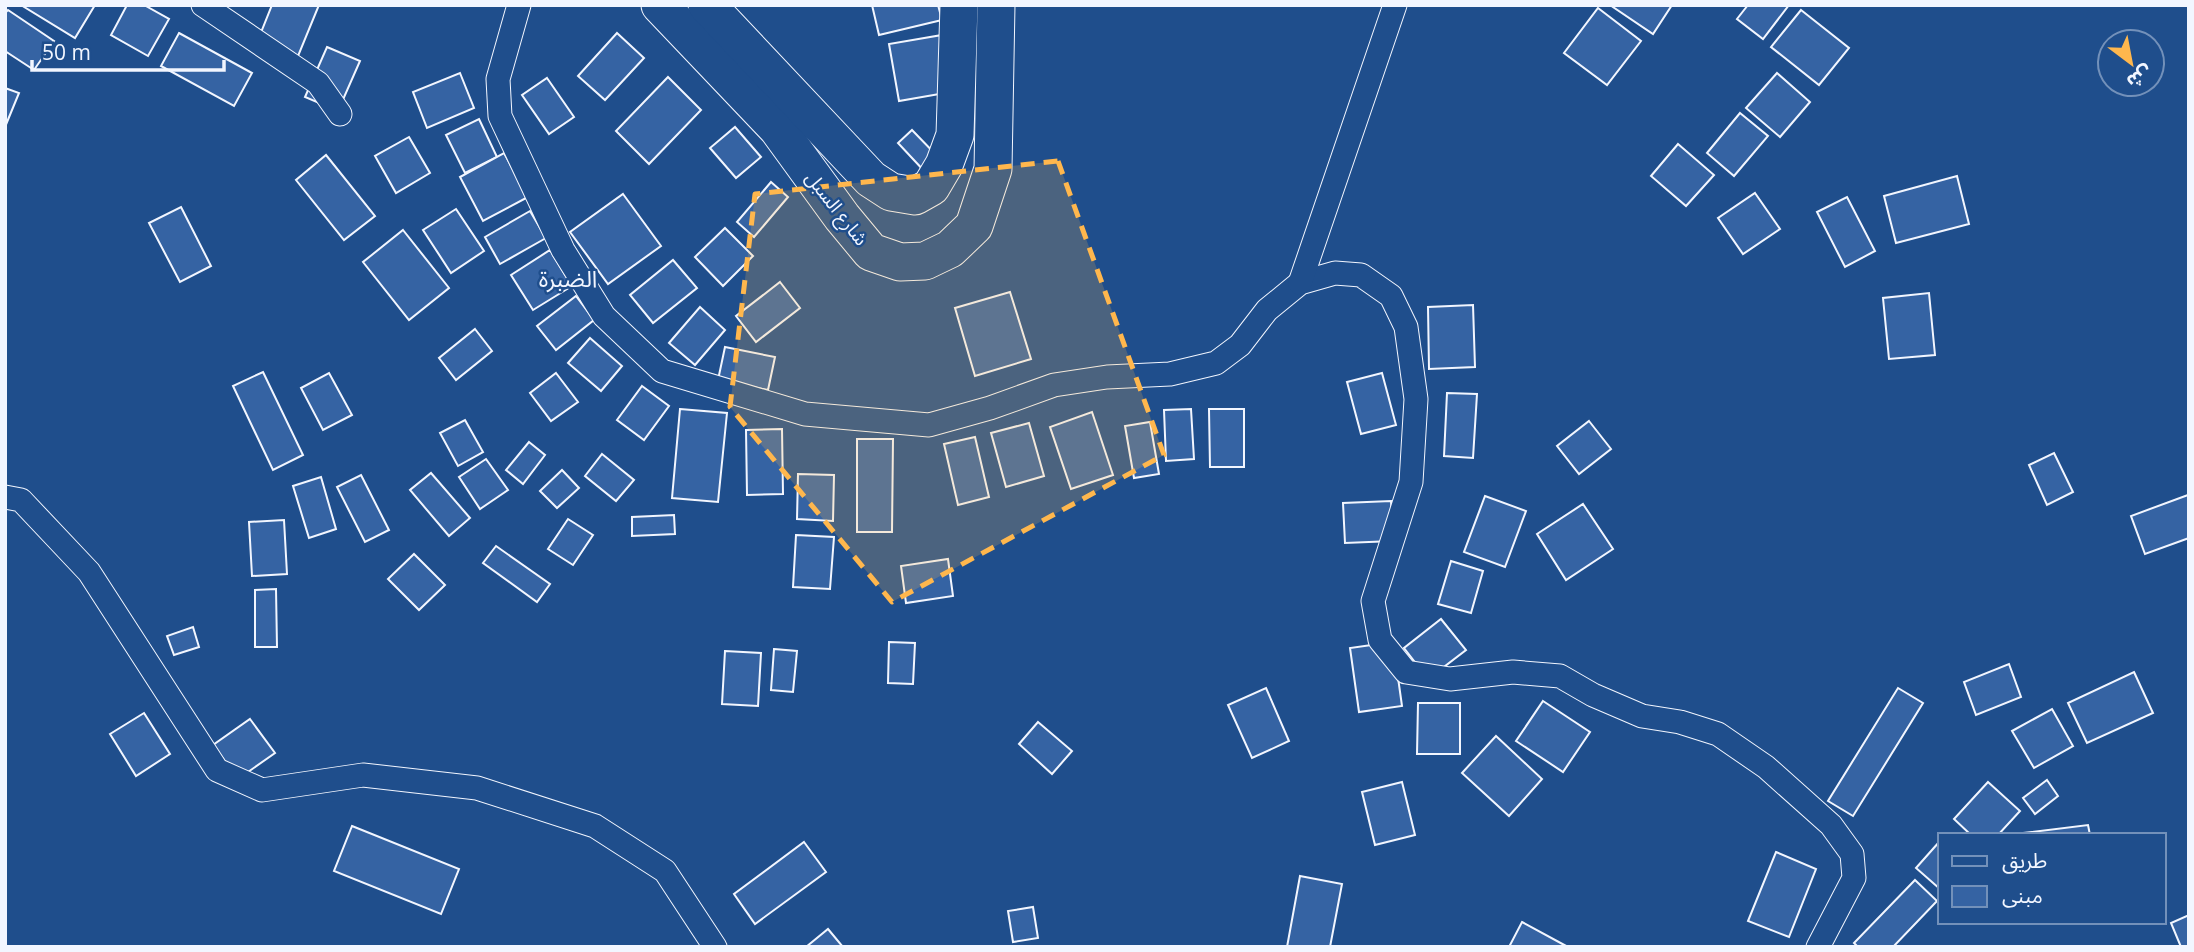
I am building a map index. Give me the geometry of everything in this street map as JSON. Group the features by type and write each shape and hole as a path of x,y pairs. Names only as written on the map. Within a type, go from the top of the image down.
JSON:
{"main road":[{"name":"شارع السبل","path":"660,5 778,129 871,252 900,262 925,261 950,249 974,226 993,169 996,5"},
{"path":"707,5 870,179 891,192 915,196 931,187 944,165 955,135 959,5"}],"street":[{"path":"204,5 318,83 340,114"},
{"path":"519,5 498,79 500,116 563,250 604,316 662,372 804,414 929,425 1054,386 1107,377 1170,374 1216,363 1240,345 1267,310 1300,283 1335,273 1361,275 1391,296 1406,327 1416,399 1411,482 1373,601 1380,640 1406,672 1450,679 1513,673 1560,676 1593,695 1642,716 1680,722 1718,734 1766,767 1831,825 1852,854 1854,878 1818,947"},
{"path":"1300,283 1395,5"},
{"path":"5,497 21,500 89,572 217,770 262,790 363,775 477,788 596,826 664,871 715,947"}],"highlighted area":[{"path":"1058,161 1164,455 892,602 730,407 755,194"}],"building":[{"path":"21,5 95,5 75,38"},
{"path":"127,5 144,5 169,19 148,56 111,35"},
{"path":"272,5 319,5 296,61 256,45"},
{"path":"872,5 938,5 942,20 879,35"},
{"path":"1610,5 1672,5 1653,34"},
{"path":"1748,5 1789,5 1763,39 1737,19"},
{"path":"1598,8 1641,41 1607,85 1564,53"},
{"path":"8,10 54,41 34,70 5,51 5,13"},
{"path":"1801,10 1849,48 1819,85 1771,47"},
{"path":"179,33 252,73 234,106 161,66"},
{"path":"617,33 644,58 605,100 578,76"},
{"path":"942,35 951,92 899,101 889,44"},
{"path":"327,47 360,61 338,111 305,97"},
{"path":"460,73 474,108 427,128 413,92"},
{"path":"1777,73 1810,102 1780,137 1746,108"},
{"path":"668,77 701,110 649,164 616,131"},
{"path":"547,78 574,117 549,134 522,95"},
{"path":"5,88 19,93 5,127"},
{"path":"1740,113 1768,136 1734,176 1707,153"},
{"path":"479,119 497,157 465,173 446,135"},
{"path":"735,127 761,157 736,178 710,148"},
{"path":"912,130 942,161 927,174 898,143"},
{"path":"409,137 430,173 396,193 375,156"},
{"path":"1678,144 1714,175 1686,206 1651,176"},
{"path":"504,153 528,197 483,221 460,177"},
{"path":"326,155 375,216 344,240 296,180"},
{"path":"1957,176 1969,224 1896,243 1884,196"},
{"path":"771,182 788,197 754,237 737,222"},
{"path":"1755,193 1780,229 1743,254 1718,218"},
{"path":"623,194 661,246 608,284 570,232"},
{"path":"1847,197 1875,251 1845,267 1817,212"},
{"path":"181,207 211,266 180,282 149,223"},
{"path":"456,209 484,251 451,273 423,230"},
{"path":"530,211 546,238 500,264 485,237"},
{"path":"725,228 753,256 723,286 695,257"},
{"path":"403,230 449,288 409,320 363,262"},
{"path":"550,250 572,286 533,310 511,275"},
{"path":"673,260 697,288 653,323 630,295"},
{"path":"780,282 800,308 756,342 736,316"},
{"path":"1010,292 1031,359 975,376 955,308"},
{"path":"1929,293 1935,355 1889,359 1883,298"},
{"path":"576,296 594,320 556,350 537,326"},
{"path":"1473,305 1475,367 1429,369 1428,307"},
{"path":"700,307 725,330 695,365 669,343"},
{"path":"475,329 492,351 456,380 439,358"},
{"path":"590,338 622,366 601,391 568,363"},
{"path":"725,347 775,357 768,390 718,380"},
{"path":"263,372 303,455 273,470 233,386"},
{"path":"329,373 352,415 323,430 301,388"},
{"path":"556,373 578,402 551,421 530,393"},
{"path":"1382,373 1396,425 1361,434 1347,382"},
{"path":"642,386 669,406 644,440 617,420"},
{"path":"1447,393 1477,394 1473,458 1444,456"},
{"path":"680,409 727,413 718,502 672,498"},
{"path":"1191,409 1194,459 1166,461 1164,410"},
{"path":"1209,409 1244,409 1244,467 1210,467"},
{"path":"1092,412 1113,475 1071,489 1050,427"},
{"path":"465,420 483,452 458,466 440,433"},
{"path":"1589,421 1611,449 1579,474 1557,446"},
{"path":"1150,422 1159,474 1134,478 1125,426"},
{"path":"1029,423 1044,476 1006,487 991,433"},
{"path":"782,429 783,494 747,495 746,430"},
{"path":"975,437 989,497 958,505 944,444"},
{"path":"857,439 893,439 892,532 857,532"},
{"path":"529,442 545,455 523,484 506,470"},
{"path":"2054,453 2073,492 2047,505 2029,465"},
{"path":"602,454 634,480 616,501 585,476"},
{"path":"486,459 508,490 480,509 459,477"},
{"path":"562,470 579,488 557,508 540,491"},
{"path":"431,473 470,518 449,536 410,490"},
{"path":"798,474 834,475 833,521 797,519"},
{"path":"361,475 389,530 365,542 337,487"},
{"path":"321,477 336,529 309,538 293,486"},
{"path":"2188,495 2189,538 2145,554 2131,516"},
{"path":"1485,496 1526,511 1505,567 1464,552"},
{"path":"1391,501 1393,541 1345,543 1343,503"},
{"path":"1583,504 1613,549 1566,580 1537,534"},
{"path":"674,515 675,534 632,536 632,517"},
{"path":"568,519 593,535 573,565 548,549"},
{"path":"284,520 287,574 252,576 249,522"},
{"path":"796,535 834,537 830,589 793,587"},
{"path":"496,546 550,584 537,602 483,563"},
{"path":"414,554 445,585 419,610 388,579"},
{"path":"948,559 953,596 906,603 901,566"},
{"path":"1451,561 1483,571 1471,613 1438,604"},
{"path":"276,589 277,647 255,647 255,590"},
{"path":"1441,619 1466,650 1428,679 1404,648"},
{"path":"193,627 199,647 174,655 167,636"},
{"path":"889,642 915,643 913,684 888,683"},
{"path":"1393,642 1402,706 1359,712 1350,648"},
{"path":"774,649 797,651 793,692 771,690"},
{"path":"725,651 761,653 758,706 722,704"},
{"path":"2009,664 2021,697 1976,715 1964,682"},
{"path":"2134,672 2153,713 2087,743 2068,703"},
{"path":"1266,688 1289,741 1252,758 1228,705"},
{"path":"1898,688 1923,703 1853,816 1828,801"},
{"path":"1543,701 1590,732 1563,772 1516,741"},
{"path":"1418,703 1460,703 1460,754 1417,754"},
{"path":"2052,709 2073,746 2034,768 2012,731"},
{"path":"144,713 170,754 136,776 110,734"},
{"path":"250,719 275,753 238,779 213,745"},
{"path":"1038,722 1072,751 1052,774 1019,744"},
{"path":"1496,736 1542,779 1509,816 1462,773"},
{"path":"2047,780 2058,796 2035,814 2023,798"},
{"path":"1402,782 1415,835 1375,845 1362,792"},
{"path":"1988,782 2020,811 2000,833 1969,833 1954,819"},
{"path":"2088,825 2090,833 2023,833"},
{"path":"352,826 459,869 441,914 334,871"},
{"path":"804,842 826,872 755,924 734,894"},
{"path":"1938,843 1938,887 1916,868"},
{"path":"1776,852 1816,869 1789,937 1748,921"},
{"path":"1300,876 1342,884 1330,947 1287,947"},
{"path":"1915,880 1937,901 1893,947 1858,947 1854,943"},
{"path":"1033,907 1038,938 1013,942 1008,911"},
{"path":"2189,915 2189,947 2181,947 2171,923"},
{"path":"1522,922 1568,947 1509,947"},
{"path":"828,929 843,947 806,947"}],"district":[{"name":"الضبرة","path":"568,279"}]}
